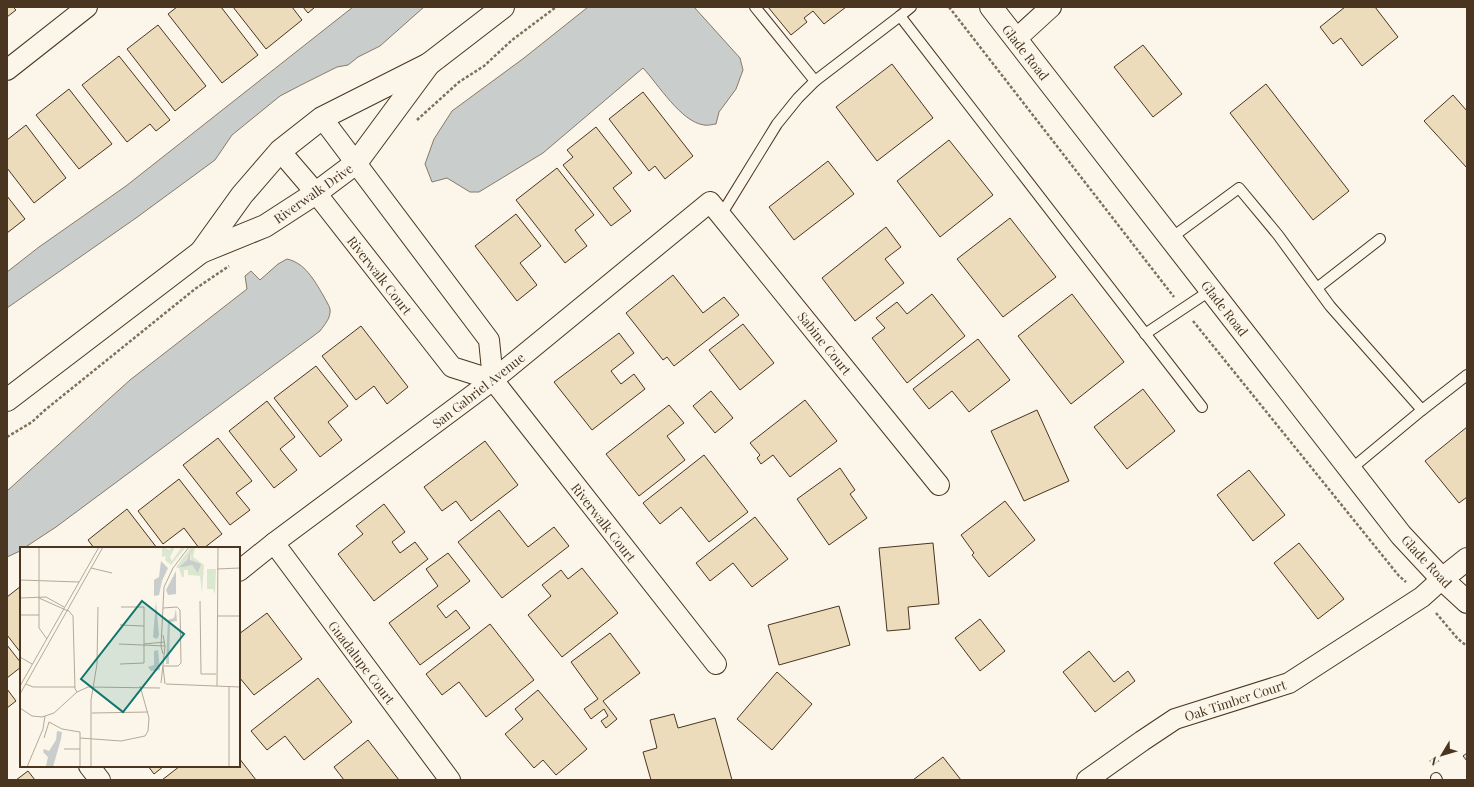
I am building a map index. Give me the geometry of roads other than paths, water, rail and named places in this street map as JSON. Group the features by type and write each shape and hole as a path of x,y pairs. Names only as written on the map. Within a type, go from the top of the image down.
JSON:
{"street":[{"path":"7,70 87,7"},
{"name":"Riverwalk Drive","path":"201,252 242,195 280,151 322,118 429,64 503,7"},
{"name":"Glade Road","path":"991,7 1401,534 1442,579 1467,602"},
{"path":"1016,39 1051,7"},
{"name":"Riverwalk Drive","path":"7,400 201,252 265,226 316,193 356,163 429,64"},
{"path":"322,118 489,340 493,380"},
{"name":"Riverwalk Court","path":"280,151 316,193 452,367 493,380 716,664"},
{"name":"San Gabriel Avenue","path":"240,570 274,543 493,380 716,209"},
{"name":"Sabine Court","path":"716,209 939,485"},
{"name":"Guadalupe Court","path":"274,543 450,780"},
{"path":"1442,579 1467,559"},
{"name":"Oak Timber Court","path":"1088,780 1142,740 1175,719 1289,683 1422,597 1442,579"},
{"path":"91,767 100,780"}],"lane":[{"path":"755,7 815,81"},
{"path":"716,209 777,124 798,98 815,81 911,7"},
{"path":"900,16 1202,407"},
{"path":"1171,238 1239,188 1278,235 1330,306 1422,410"},
{"path":"1317,288 1380,239"},
{"path":"1145,334 1211,290"},
{"path":"1351,469 1467,375"}]}
